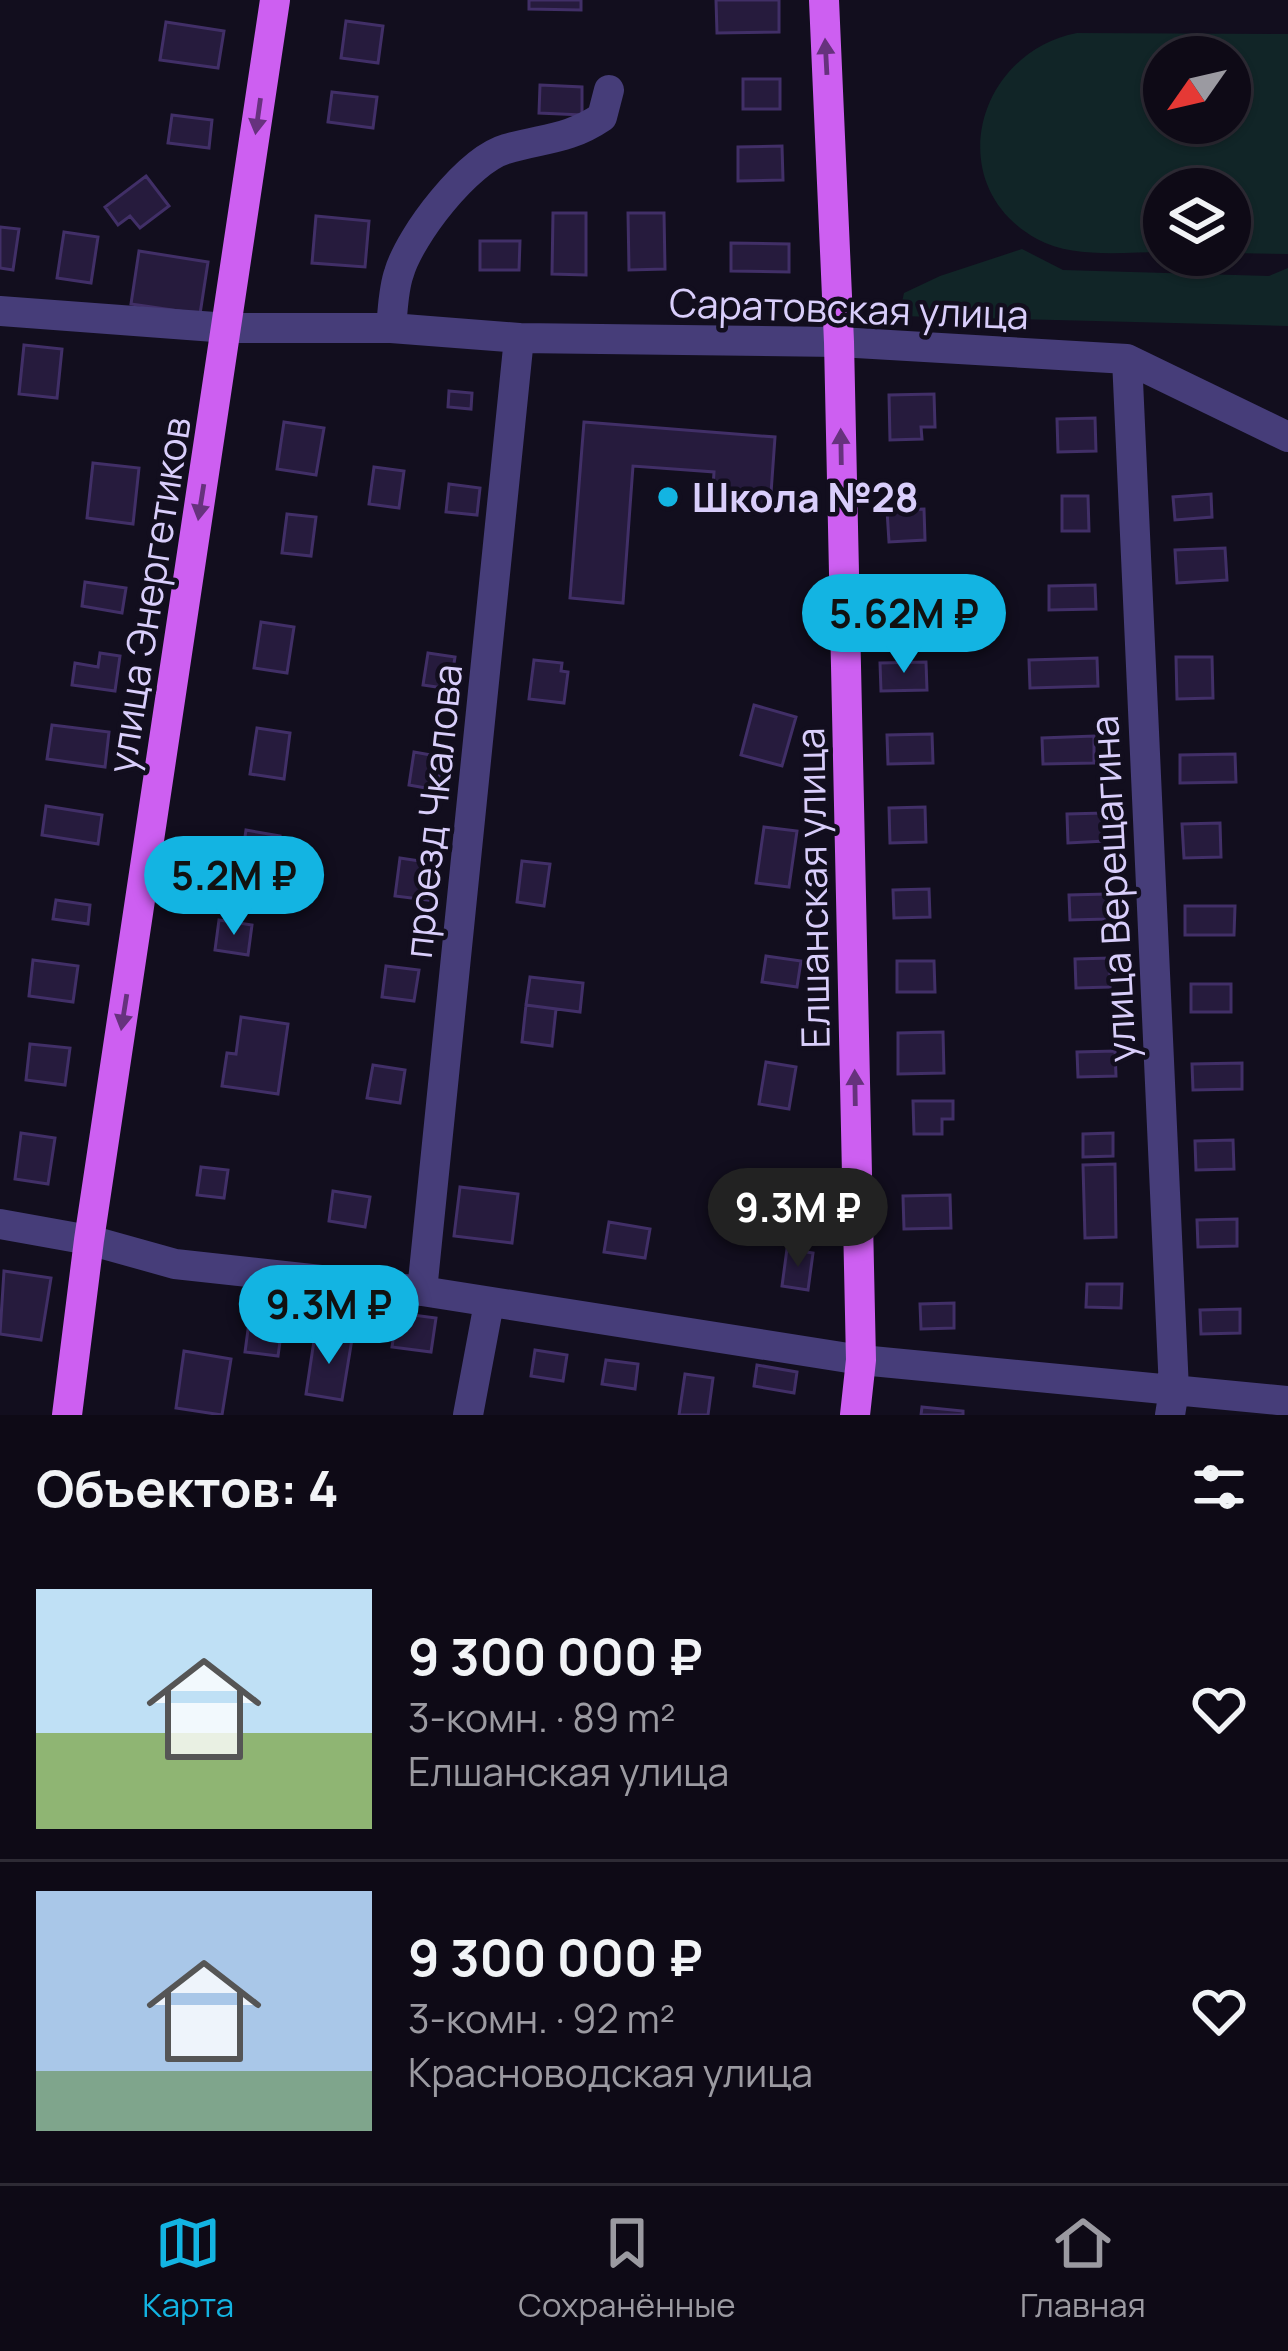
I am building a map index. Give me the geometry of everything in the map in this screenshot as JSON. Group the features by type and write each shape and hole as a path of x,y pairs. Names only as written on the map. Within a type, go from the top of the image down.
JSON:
{"main road":[{"name":"улица Энергетиков","path":"67,1415 274,0"},
{"name":"Елшанская улица","path":"824,0 839,342 861,1360 855,1415"}],"street":[{"path":"391,328 405,257 472,167 501,149 577,134 602,117 609,90"},
{"name":"Саратовская улица","path":"0,311 228,328 391,328 519,338 839,342 1127,359 1288,437"},
{"name":"проезд Чкалова","path":"422,1291 519,338"},
{"name":"улица Верещагина","path":"1127,359 1172,1403"},
{"path":"0,1224 89,1240 175,1264 422,1291 1172,1403 1288,1401"},
{"path":"468,1415 490,1303"}],"green space":[{"path":"1077,33 1288,34 1288,254 1251,253 1251,168 1143,168 1143,252 1067,249 1037,239 1007,216 988,187 981,156 983,124 994,93 1014,66 1042,45"},
{"path":"1022,249 1063,270 1143,272 1143,276 1269,276 1288,268 1288,326 899,316 904,293"}],"building":[{"path":"529,0 581,0 581,10 529,9"},
{"path":"716,0 779,0 779,32 717,33"},
{"path":"346,21 383,26 378,63 341,58"},
{"path":"166,22 224,31 218,68 160,60"},
{"path":"743,79 780,79 780,109 743,109"},
{"path":"540,85 582,87 582,115 539,113"},
{"path":"332,92 377,97 373,128 328,122"},
{"path":"172,115 212,120 209,148 168,143"},
{"path":"782,146 783,180 738,181 738,147"},
{"path":"146,176 169,206 140,228 130,216 118,225 105,207"},
{"path":"553,213 586,213 586,275 552,274"},
{"path":"628,213 664,213 665,269 629,270"},
{"path":"316,216 369,221 365,267 312,263"},
{"path":"0,227 19,229 13,270 0,268"},
{"path":"64,232 98,237 91,283 57,278"},
{"path":"480,241 520,241 519,270 480,270"},
{"path":"731,243 789,244 789,272 731,271"},
{"path":"139,251 208,262 200,314 131,304"},
{"path":"24,345 62,349 57,398 19,394"},
{"path":"449,391 472,393 471,409 448,407"},
{"path":"934,394 935,427 921,427 922,439 890,440 889,395"},
{"path":"1095,418 1096,451 1058,452 1057,419"},
{"path":"284,422 324,428 316,475 277,469"},
{"path":"584,422 775,437 770,507 712,502 714,472 633,466 623,603 570,598"},
{"path":"93,463 139,468 133,524 87,518"},
{"path":"374,467 404,471 399,508 369,504"},
{"path":"449,484 480,488 477,515 446,512"},
{"path":"1211,494 1212,517 1175,520 1173,497"},
{"path":"1062,496 1088,496 1089,531 1062,531"},
{"path":"924,509 925,540 889,542 887,510"},
{"path":"287,514 316,517 311,556 282,553"},
{"path":"1225,548 1227,580 1177,583 1175,550"},
{"path":"85,582 126,588 122,613 82,606"},
{"path":"1095,585 1096,609 1049,610 1049,586"},
{"path":"878,586 919,586 920,615 879,616"},
{"path":"261,622 294,627 287,673 254,668"},
{"path":"100,653 120,656 115,691 72,685 75,663 98,667"},
{"path":"428,653 455,657 450,689 423,685"},
{"path":"1176,657 1212,657 1213,698 1177,699"},
{"path":"1097,658 1098,686 1030,688 1029,660"},
{"path":"534,660 562,663 561,671 568,672 564,703 529,699"},
{"path":"926,662 927,690 881,691 880,663"},
{"path":"754,705 796,717 782,766 741,755"},
{"path":"52,725 109,732 105,767 47,759"},
{"path":"257,728 290,733 284,779 250,774"},
{"path":"932,734 933,763 888,764 887,735"},
{"path":"1094,736 1094,763 1043,764 1042,738"},
{"path":"414,752 442,757 437,790 409,785"},
{"path":"1235,754 1236,782 1180,783 1180,755"},
{"path":"46,806 102,815 98,844 42,835"},
{"path":"925,807 926,842 890,843 889,808"},
{"path":"1104,813 1105,841 1068,843 1067,814"},
{"path":"1220,823 1221,857 1184,858 1182,824"},
{"path":"764,827 797,831 789,887 756,883"},
{"path":"246,830 280,836 273,882 239,877"},
{"path":"400,858 433,863 428,900 395,896"},
{"path":"522,861 550,864 544,906 517,902"},
{"path":"929,889 930,917 894,918 893,890"},
{"path":"1107,894 1107,919 1070,920 1069,895"},
{"path":"56,900 90,905 88,924 53,919"},
{"path":"1185,906 1235,906 1234,935 1185,935"},
{"path":"219,920 252,925 248,955 215,950"},
{"path":"766,956 801,961 797,987 762,982"},
{"path":"1110,958 1110,987 1076,988 1075,959"},
{"path":"33,960 78,966 73,1002 29,996"},
{"path":"897,961 934,961 935,992 897,992"},
{"path":"386,966 419,970 414,1001 382,997"},
{"path":"530,977 583,983 580,1012 526,1005"},
{"path":"1191,984 1231,984 1231,1012 1191,1012"},
{"path":"526,1005 556,1009 552,1046 522,1042"},
{"path":"241,1017 288,1024 278,1094 222,1086 227,1053 236,1054"},
{"path":"943,1032 944,1073 898,1074 898,1033"},
{"path":"30,1044 70,1048 65,1085 26,1080"},
{"path":"1115,1051 1116,1076 1078,1077 1077,1052"},
{"path":"766,1062 796,1067 789,1109 759,1104"},
{"path":"1242,1063 1242,1089 1193,1090 1192,1064"},
{"path":"373,1065 405,1070 400,1103 367,1098"},
{"path":"913,1101 953,1101 953,1119 942,1119 942,1134 914,1134"},
{"path":"21,1133 55,1138 48,1184 15,1179"},
{"path":"1113,1133 1113,1156 1083,1157 1083,1134"},
{"path":"1233,1140 1234,1169 1196,1170 1195,1141"},
{"path":"1115,1164 1116,1237 1085,1238 1083,1165"},
{"path":"201,1167 228,1170 224,1198 197,1195"},
{"path":"460,1187 518,1194 512,1243 454,1236"},
{"path":"333,1191 370,1197 365,1227 329,1221"},
{"path":"950,1195 951,1228 904,1229 903,1196"},
{"path":"1237,1219 1237,1246 1198,1247 1197,1220"},
{"path":"609,1222 650,1229 645,1258 604,1252"},
{"path":"787,1249 813,1253 808,1290 782,1286"},
{"path":"4,1271 51,1278 41,1340 0,1334"},
{"path":"1087,1284 1122,1284 1121,1308 1086,1307"},
{"path":"954,1303 954,1328 921,1329 920,1304"},
{"path":"1240,1309 1240,1333 1201,1334 1200,1310"},
{"path":"397,1313 436,1318 431,1352 392,1347"},
{"path":"250,1315 283,1320 278,1356 245,1352"},
{"path":"315,1334 352,1339 342,1400 306,1394"},
{"path":"535,1350 567,1355 563,1381 531,1376"},
{"path":"184,1351 231,1359 222,1415 176,1408"},
{"path":"606,1360 638,1364 635,1389 602,1384"},
{"path":"757,1365 797,1372 794,1393 754,1386"},
{"path":"685,1374 713,1378 708,1415 679,1415"},
{"path":"922,1407 963,1411 963,1415 921,1415"}],"place":[{"name":"Школа №28","path":"668,497"}]}
